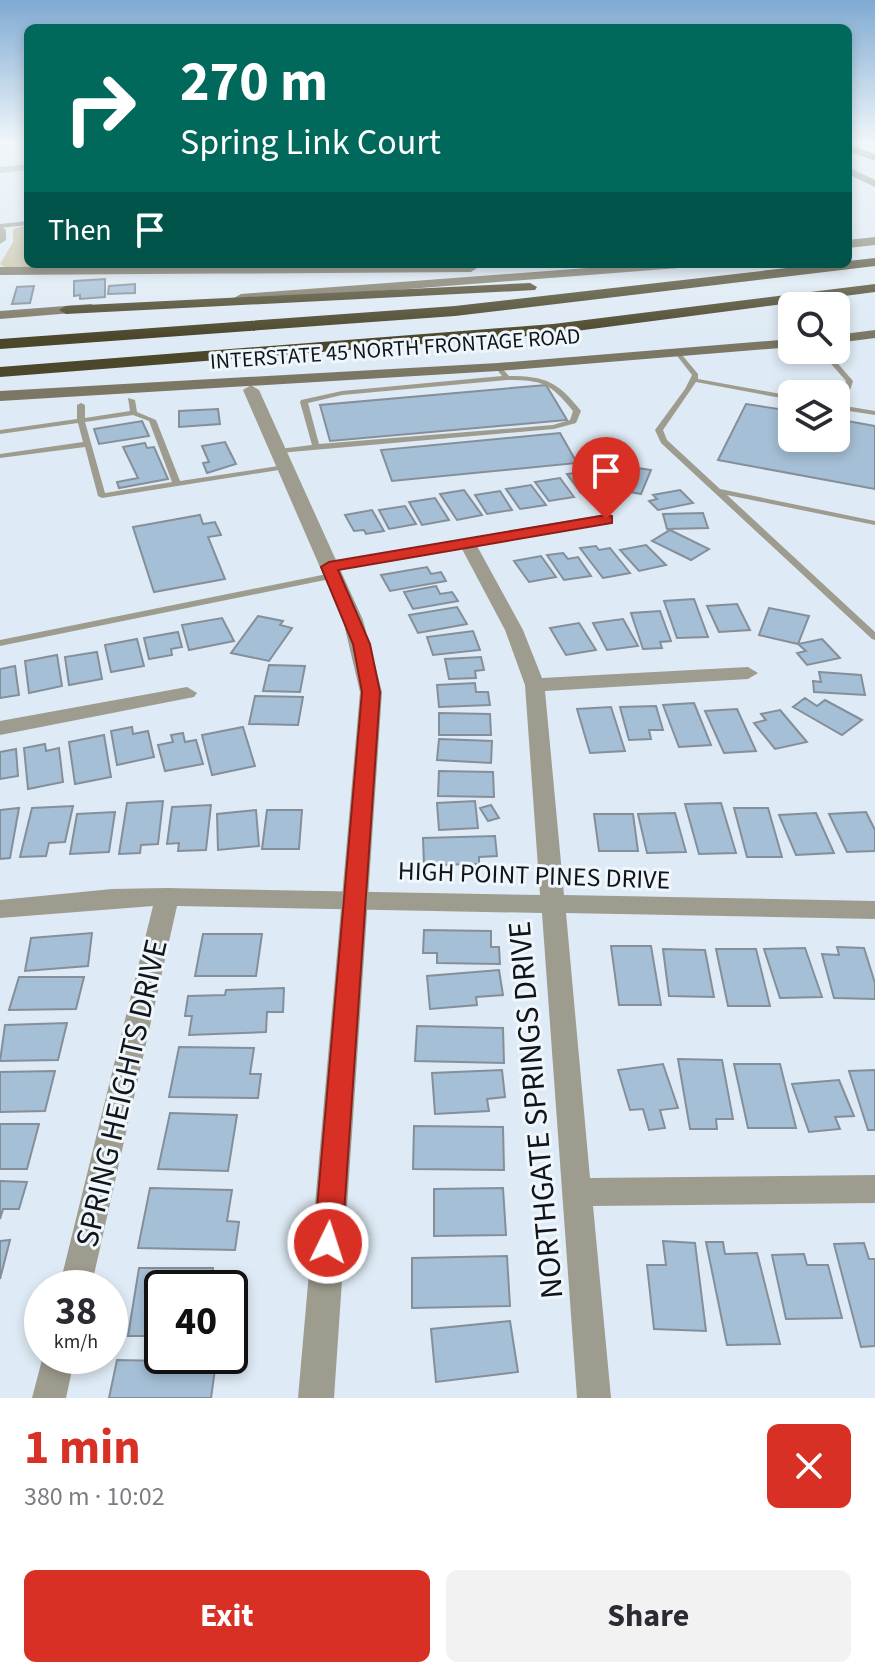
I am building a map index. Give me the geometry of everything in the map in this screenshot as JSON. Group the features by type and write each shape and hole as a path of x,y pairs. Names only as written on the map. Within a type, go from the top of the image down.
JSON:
{"highway":[{"path":"852,261 875,262"},
{"path":"852,265 875,262"},
{"path":"66,310 525,287 746,268"},
{"path":"0,344 455,311 824,268"},
{"path":"0,372 553,329 875,288"},
{"path":"850,302 875,298"},
{"path":"0,385 227,372 442,354 778,312"}],"main road":[{"path":"852,244 875,241"},
{"path":"0,271 97,268"},
{"path":"162,268 259,271 407,268"},
{"path":"0,315 629,268"},
{"path":"239,298 272,288 272,282 259,271"},
{"path":"850,337 875,334"},
{"name":"INTERSTATE 45 NORTH FRONTAGE ROAD","path":"0,396 503,373 676,351 778,344"},
{"path":"0,411 81,412 251,390 503,373"}],"street":[{"path":"0,228 0,240"},
{"path":"251,390 362,644 371,692 316,1398"},
{"path":"330,571 606,519"},
{"name":"NORTHGATE SPRINGS DRIVE","path":"468,545 514,630 535,685 594,1398"},
{"path":"535,685 748,673"},
{"path":"0,728 187,693"},
{"name":"HIGH POINT PINES DRIVE","path":"0,909 112,898 167,897 355,898 553,907 875,910"},
{"name":"SPRING HEIGHTS DRIVE","path":"79,1270 167,897"},
{"path":"576,1192 875,1189"},
{"path":"49,1398 55,1374"}],"lane":[{"path":"0,228 24,224"},
{"path":"676,351 696,375 659,430 664,441 875,637"},
{"path":"835,364 849,380"},
{"path":"0,432 81,412 102,496 177,484 282,459 316,447 554,427 573,421 577,411 555,384 539,377 503,373 342,393 304,402 316,447"},
{"path":"694,380 778,395"},
{"path":"132,407 152,420 177,484"},
{"path":"850,409 875,413"},
{"path":"0,456 87,444"},
{"path":"717,490 875,523"},
{"path":"0,643 330,571"}],"shaded area":[{"path":"24,226 24,268 6,268 0,264 13,242 13,229"}],"building":[{"path":"105,279 105,297 80,299 80,295 74,296 74,281"},
{"path":"135,284 135,293 108,294 109,286"},
{"path":"34,286 30,303 12,304 17,287"},
{"path":"546,385 567,420 330,441 320,405"},
{"path":"746,404 778,409 778,452 850,452 850,422 875,426 875,489 718,460"},
{"path":"218,409 220,424 179,427 179,411"},
{"path":"142,421 149,436 99,444 94,429"},
{"path":"560,433 577,463 392,481 381,450"},
{"path":"225,442 236,464 207,473 203,463 209,462 202,446"},
{"path":"145,443 147,448 154,447 168,479 119,488 117,482 138,478 123,447"},
{"path":"625,466 651,470 641,494 614,489"},
{"path":"591,471 604,486 581,493 567,474"},
{"path":"560,478 574,497 549,501 535,482"},
{"path":"531,485 546,505 520,509 506,489"},
{"path":"464,490 482,515 457,520 440,494"},
{"path":"680,490 693,503 658,510 649,501 657,499 653,495"},
{"path":"500,491 512,510 487,514 475,495"},
{"path":"435,498 449,520 422,525 409,502"},
{"path":"405,506 416,524 389,529 379,510"},
{"path":"372,510 384,531 366,534 364,530 354,531 345,515"},
{"path":"703,513 708,528 667,529 663,514"},
{"path":"200,515 203,524 215,522 221,535 208,537 225,579 154,592 133,527"},
{"path":"670,530 709,549 691,560 652,541"},
{"path":"646,545 666,565 639,571 620,550"},
{"path":"596,546 599,550 610,548 630,573 603,578 580,548"},
{"path":"563,553 568,559 578,557 591,576 564,580 547,555"},
{"path":"541,556 556,577 529,582 514,561"},
{"path":"427,567 431,574 441,572 446,581 390,591 381,575"},
{"path":"436,586 440,594 452,592 458,601 413,609 404,592"},
{"path":"694,599 708,637 677,638 664,601"},
{"path":"737,604 750,630 719,632 707,606"},
{"path":"457,607 467,624 418,633 409,615"},
{"path":"769,608 809,616 798,644 759,635"},
{"path":"660,611 671,641 660,642 662,648 643,649 631,613"},
{"path":"258,616 283,621 280,625 292,628 269,661 231,653"},
{"path":"222,618 234,641 189,650 182,625"},
{"path":"623,619 638,646 607,650 593,623"},
{"path":"579,623 596,650 566,655 550,628"},
{"path":"473,631 480,650 433,655 427,637"},
{"path":"178,632 182,647 171,649 172,655 149,659 144,638"},
{"path":"137,639 144,666 111,672 105,645"},
{"path":"822,639 840,658 807,665 797,653 806,651 798,644"},
{"path":"97,652 102,679 69,685 65,657"},
{"path":"57,655 62,686 29,693 25,661"},
{"path":"481,657 484,670 475,671 476,678 449,679 445,659"},
{"path":"269,665 305,666 300,692 263,691"},
{"path":"15,666 19,695 0,698 0,669"},
{"path":"819,672 861,675 865,695 814,692 813,681 821,682"},
{"path":"475,683 476,692 488,692 490,705 439,707 437,685"},
{"path":"255,696 303,697 298,725 249,724"},
{"path":"805,698 817,706 825,700 862,720 842,735 793,707"},
{"path":"694,703 711,745 679,747 663,705"},
{"path":"656,706 663,730 649,730 651,739 629,740 620,707"},
{"path":"611,707 625,751 590,753 577,709"},
{"path":"737,709 756,751 724,753 705,711"},
{"path":"780,710 807,742 775,749 754,723 766,720 761,714"},
{"path":"439,713 490,714 491,735 439,735"},
{"path":"132,727 133,734 148,731 154,757 117,765 111,731"},
{"path":"243,727 255,766 212,775 202,735"},
{"path":"183,733 185,742 196,740 203,764 165,771 158,745 173,742 171,735"},
{"path":"104,735 111,777 75,784 69,742"},
{"path":"439,739 492,741 491,763 437,760"},
{"path":"45,744 46,751 59,748 63,782 28,789 24,748"},
{"path":"16,749 18,776 0,779 0,752"},
{"path":"439,771 493,772 494,797 438,796"},
{"path":"163,801 158,844 141,845 140,853 119,854 127,803"},
{"path":"475,801 478,828 439,830 437,803"},
{"path":"721,803 736,853 699,854 685,804"},
{"path":"211,805 206,850 178,851 179,843 167,844 172,807"},
{"path":"491,805 499,818 488,821 480,808"},
{"path":"73,806 65,842 49,843 46,856 20,857 32,808"},
{"path":"19,808 10,858 0,859 0,810"},
{"path":"734,808 768,808 782,857 747,857"},
{"path":"256,810 259,846 218,850 217,814"},
{"path":"267,810 302,810 299,849 262,849"},
{"path":"115,812 109,852 70,854 77,814"},
{"path":"866,812 875,830 875,851 847,852 829,814"},
{"path":"675,813 686,852 647,853 638,814"},
{"path":"816,813 834,853 796,855 779,815"},
{"path":"594,814 633,814 638,851 599,851"},
{"path":"495,836 497,856 479,857 479,864 424,865 423,838"},
{"path":"424,930 491,931 491,947 499,947 500,964 437,963 437,953 423,953"},
{"path":"92,933 88,966 25,971 31,938"},
{"path":"203,934 262,934 256,976 195,976"},
{"path":"611,946 651,946 661,1005 619,1005"},
{"path":"837,947 864,948 875,983 875,999 834,998 822,954 839,955"},
{"path":"805,948 822,997 780,998 764,949"},
{"path":"663,949 705,950 714,997 669,996"},
{"path":"716,949 756,949 770,1006 728,1006"},
{"path":"499,970 503,995 476,997 477,1005 430,1009 427,976"},
{"path":"19,977 84,977 76,1009 9,1010"},
{"path":"284,988 283,1012 267,1012 266,1032 189,1035 192,1016 185,1016 188,996 225,995 226,990"},
{"path":"67,1023 58,1060 0,1061 5,1025"},
{"path":"417,1026 503,1028 504,1063 415,1061"},
{"path":"179,1047 254,1048 250,1074 261,1074 258,1098 169,1097"},
{"path":"678,1059 722,1060 733,1119 716,1119 717,1129 690,1129"},
{"path":"663,1064 678,1108 660,1110 665,1128 649,1130 643,1109 630,1110 618,1070"},
{"path":"734,1064 780,1064 796,1128 748,1128"},
{"path":"502,1070 505,1097 487,1099 489,1111 435,1114 432,1073"},
{"path":"875,1070 875,1130 868,1130 849,1071"},
{"path":"55,1071 45,1111 0,1112 0,1072"},
{"path":"839,1080 854,1116 835,1117 840,1129 809,1132 792,1084"},
{"path":"170,1113 237,1115 228,1171 158,1169"},
{"path":"0,1124 39,1124 27,1169 0,1169"},
{"path":"414,1126 503,1127 504,1170 413,1169"},
{"path":"0,1181 27,1182 19,1209 3,1209 0,1219"},
{"path":"150,1188 232,1190 227,1221 239,1222 235,1250 138,1248"},
{"path":"503,1188 506,1235 434,1236 434,1189"},
{"path":"10,1240 0,1279 0,1241"},
{"path":"663,1241 695,1243 706,1331 654,1329 647,1265 666,1265"},
{"path":"706,1242 723,1242 725,1254 757,1253 780,1344 727,1345"},
{"path":"864,1243 869,1259 875,1259 875,1346 861,1347 834,1244"},
{"path":"804,1254 807,1265 828,1265 842,1318 786,1319 772,1255"},
{"path":"507,1256 510,1306 412,1308 412,1258"},
{"path":"139,1268 213,1268 144,1270 144,1336 128,1336"},
{"path":"510,1321 518,1372 436,1382 431,1329"},
{"path":"128,1360 144,1361 144,1374 214,1374 211,1398 109,1398 114,1374 128,1374"}],"route":[{"path":"328,1243 371,692 362,644 329,567 606,519"}]}
